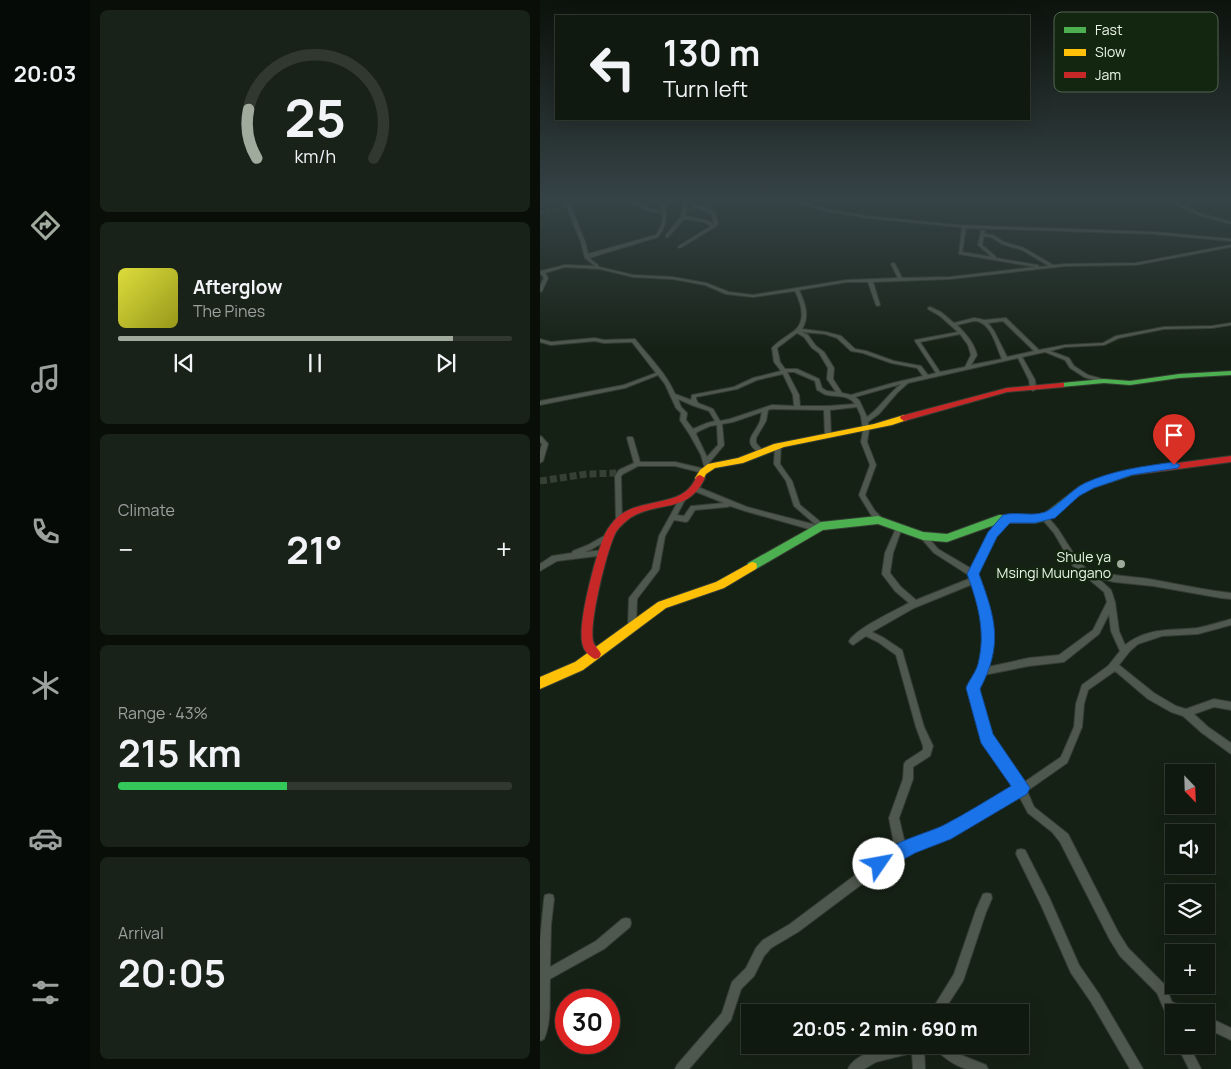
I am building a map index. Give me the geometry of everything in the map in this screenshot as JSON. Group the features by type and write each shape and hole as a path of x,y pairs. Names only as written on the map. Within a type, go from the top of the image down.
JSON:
{"street":[{"path":"586,251 591,263 600,268"},
{"path":"587,256 602,251"},
{"path":"960,251 960,253 1044,267"},
{"path":"985,251 997,258"},
{"path":"1026,251 1052,266"},
{"path":"540,291 546,278 541,272 567,266 600,268 633,276 677,279 706,284 726,293 741,296 761,295 836,282 900,278 950,278 1052,266 1136,264 1205,251"},
{"path":"893,264 900,278"},
{"path":"870,280 878,306"},
{"path":"796,289 801,301 804,322 798,331 774,348 778,362 796,396 797,407"},
{"path":"930,308 943,315 966,338 974,353 972,360 966,368"},
{"path":"953,325 978,320 982,322 1004,319 1038,352"},
{"path":"982,322 994,335 1005,359"},
{"path":"850,396 1044,350 1072,345 1104,344 1118,337 1164,328 1212,327 1231,324"},
{"path":"798,331 822,332 838,337 854,350 893,362 919,366 927,377"},
{"path":"798,331 808,338 814,347 821,352 831,368 830,379 839,394"},
{"path":"939,374 917,341 960,333"},
{"path":"540,340 551,344 592,339 607,342 631,339 641,348 660,373 684,413 683,420 693,434 705,467"},
{"path":"1044,350 1068,360 1072,367 1086,376 1104,381"},
{"path":"1019,356 1032,380 1033,389"},
{"path":"696,405 693,399 694,396 735,388 755,380 794,370 816,379 819,389 823,392 850,396 856,400 859,406 865,426 864,443 873,465 862,495 872,512 882,521 923,536 947,538 999,519 1044,518 1083,488 1116,477 1151,468 1231,459"},
{"path":"540,403 625,386 660,373"},
{"path":"619,520 618,476 621,472 638,464 675,464 705,467 739,461 778,445 828,436 992,393 1104,381 1130,383 1179,376 1231,373"},
{"path":"865,426 900,387 911,380"},
{"path":"595,654 588,644 588,633 603,553 609,536 619,520 636,512 683,498 696,489 705,467 720,446 719,422 712,410 673,395"},
{"path":"693,434 694,431 706,425 731,421 777,406 826,408 859,406"},
{"path":"826,408 828,436"},
{"path":"760,452 753,441 754,435 763,421 765,409"},
{"path":"540,438 545,444 540,461"},
{"path":"630,438 638,464"},
{"path":"778,445 777,462 789,481 797,506 818,527"},
{"path":"696,489 732,505 786,521 818,527 862,521 882,521"},
{"path":"632,627 633,598 656,567 662,536 683,498"},
{"path":"672,517 686,519 690,510 695,507 732,505"},
{"path":"853,641 892,615 973,577 992,535 1007,518"},
{"path":"1044,518 1056,531 1076,564 1103,585 1111,602 1115,631 1124,652"},
{"path":"540,683 579,666 662,605 720,585 818,527"},
{"path":"899,528 889,553 886,574 915,604"},
{"path":"540,568 551,560 590,547 609,536"},
{"path":"923,536 936,551 973,577 984,604 989,644 982,672 973,688 986,737 1022,788 1031,810 1064,838 1107,925 1124,952 1152,978 1164,993 1168,1004"},
{"path":"560,557 603,553"},
{"path":"1085,571 1109,579 1153,583 1207,594 1231,596"},
{"path":"982,672 1034,661 1061,660 1096,632 1111,602"},
{"path":"681,1069 727,1016 736,986 750,972 760,952 767,944 794,928 874,868 901,851 945,833 1022,788 1065,758 1078,727 1084,690 1088,684 1115,666 1124,652 1136,641 1162,632 1198,631 1231,622"},
{"path":"865,632 897,651 928,746 927,753 908,764 908,780 894,818 901,851"},
{"path":"1115,666 1151,696 1164,704 1186,713 1231,749"},
{"path":"1186,713 1214,703 1231,706"},
{"path":"1020,854 1045,901 1075,969 1095,998 1137,1069"},
{"path":"942,1004 959,977 981,910 987,898"},
{"path":"540,1035 543,1019 546,925 549,899"},
{"path":"545,976 600,945 626,923"},
{"path":"1215,1026 1231,1034"},
{"path":"854,1069 860,1063 885,1054"},
{"path":"919,1054 919,1069"},
{"path":"951,1054 957,1059 982,1069"},
{"path":"1188,1054 1195,1069"}],"tunnel":[{"path":"540,481 587,474 620,473"}],"traffic: fast":[{"path":"1061,385 1104,381 1130,383 1179,376 1231,373"},
{"path":"752,566 821,526 878,520 923,536 947,538 999,519 1035,519 1048,516 1083,488 1132,472"}],"traffic: slow":[{"path":"700,478 712,466 740,461 783,444 874,427 904,418"},
{"path":"540,683 579,666 662,605 720,585 752,566"}],"traffic: jam":[{"path":"904,418 1007,390 1061,385"},
{"path":"1132,472 1231,459"},
{"path":"595,654 588,645 588,624 598,574 606,545 613,530 629,514 679,499 688,494 695,488 700,478"}],"place":[{"name":"Shule ya Msingi Muungano","path":"1121,564"}],"route":[{"path":"879,864 910,846 961,825 1022,788 986,737 973,688 984,667 989,644 984,604 974,582 973,571 992,535 1007,518 1035,519 1051,515 1075,494 1090,485 1131,472 1174,465"}]}
